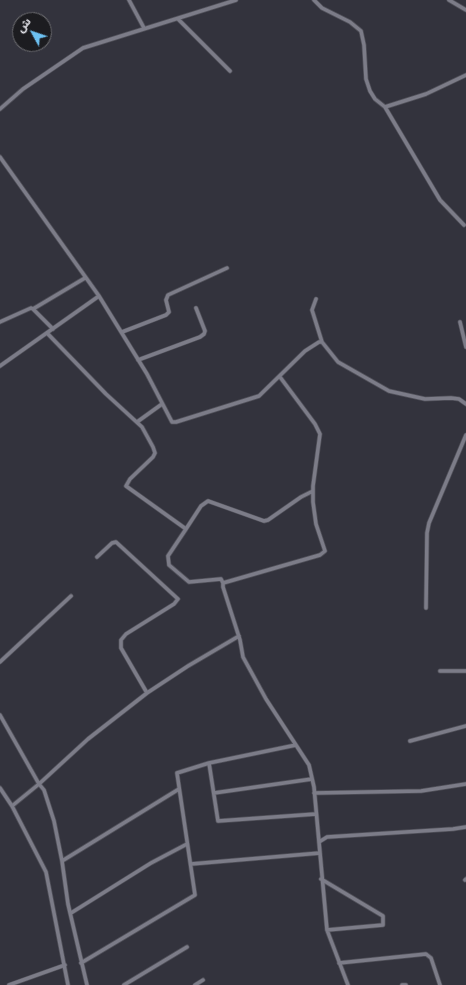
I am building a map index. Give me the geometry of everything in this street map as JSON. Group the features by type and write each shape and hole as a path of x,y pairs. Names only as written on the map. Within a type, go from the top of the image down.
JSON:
{"street":[{"path":"129,0 144,28"},
{"path":"0,109 23,89 83,48 236,0"},
{"path":"314,0 322,8 350,22 361,31 364,45 366,79 374,99 385,107 422,166 428,182 436,194 464,225"},
{"path":"449,0 466,10"},
{"path":"178,19 230,72"},
{"path":"385,107 426,94 466,76"},
{"path":"0,157 99,296 138,360 169,419 176,422 259,396 280,378 305,351 316,343 322,342"},
{"path":"122,332 166,315 169,312 166,297 168,295 227,268"},
{"path":"0,322 31,308 33,309 85,278"},
{"path":"0,366 99,296"},
{"path":"316,299 312,310 322,342 338,362 389,390 425,399 459,399 466,404"},
{"path":"138,360 200,337 204,334 205,330 196,308"},
{"path":"33,309 53,329"},
{"path":"460,322 466,347"},
{"path":"47,333 106,394 142,427 155,453 153,457 130,479 126,486 186,529"},
{"path":"223,583 324,553 325,547 319,536 316,524 313,491 320,434 315,424 280,378"},
{"path":"137,422 162,404"},
{"path":"426,608 427,533 429,523 466,435"},
{"path":"313,491 301,497 268,520 264,521 208,501 201,506 168,556 170,565 189,582 221,579 246,663 309,765 314,793 327,930 348,985"},
{"path":"97,557 112,543 116,542 178,599 174,604 126,634 120,640 121,648 146,693"},
{"path":"0,662 71,596"},
{"path":"12,806 39,784 88,739 146,693 194,662 239,636"},
{"path":"440,671 466,671"},
{"path":"0,715 47,799 62,861 70,913 87,985"},
{"path":"410,741 466,726"},
{"path":"81,963 193,897 195,893 177,773 209,763 296,745"},
{"path":"209,763 218,821 316,814"},
{"path":"214,793 312,779"},
{"path":"314,793 421,792 466,784"},
{"path":"0,788 12,806 46,872 68,985"},
{"path":"62,861 179,789"},
{"path":"319,842 327,837 466,827"},
{"path":"70,913 152,863 187,844"},
{"path":"191,864 320,853"},
{"path":"321,879 383,916 383,925 327,930"},
{"path":"124,985 187,947"},
{"path":"339,963 426,954 431,958 440,985"},
{"path":"9,985 65,964"},
{"path":"194,985 203,980"}]}
